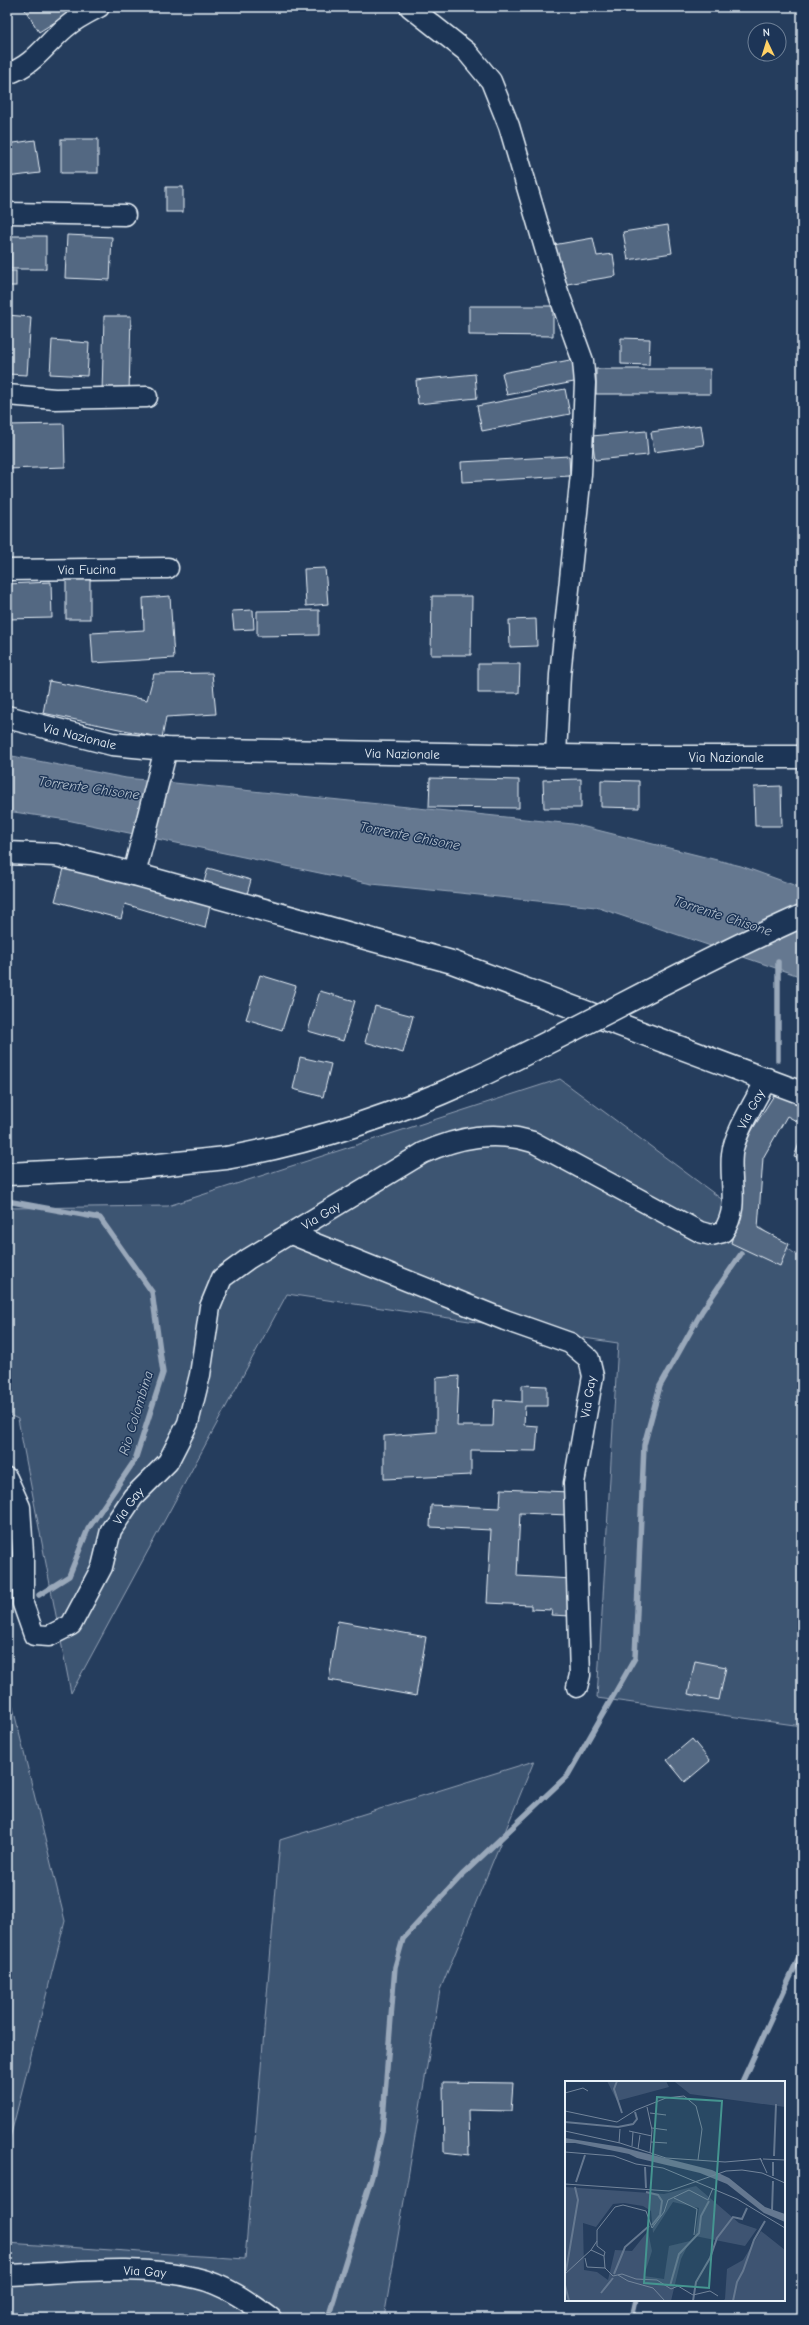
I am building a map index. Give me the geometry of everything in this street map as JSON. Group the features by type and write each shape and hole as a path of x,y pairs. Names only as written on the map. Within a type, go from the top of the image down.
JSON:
{"main road":[{"name":"Via Nazionale","path":"7,717 98,741 166,749 802,757"},
{"path":"134,874 166,749"},
{"path":"7,853 56,855 134,874 452,962 767,1078 802,1093"},
{"path":"7,1174 130,1168 226,1158 273,1149 372,1119 468,1081 802,916"}],"street":[{"path":"7,74 30,63 65,28 80,16 99,7"},
{"path":"410,7 467,52 491,81 509,126 558,292 583,361 585,384 581,474 560,675 556,755"},
{"path":"7,213 125,215"},
{"path":"7,395 70,399 147,397"},
{"name":"Via Fucina","path":"7,570 168,568"},
{"name":"Via Gay","path":"7,1478 20,1507 23,1553 23,1604 34,1635 49,1636 70,1625 102,1567 111,1530 133,1497 168,1462 188,1423 200,1375 210,1307 222,1278 248,1259 423,1153 446,1143 473,1136 496,1135 516,1137 533,1142 700,1232 711,1235 723,1232 733,1211 732,1154 735,1142 767,1078"},
{"name":"Via Gay","path":"291,1234 505,1320 570,1343 589,1359 593,1376 574,1483 579,1668 577,1687"},
{"name":"Via Gay","path":"7,2275 161,2272 198,2278 241,2296 271,2318"}],"shaded area":[{"path":"560,1079 802,1259 802,1726 597,1698 618,1343 287,1294 71,1693 18,1419 7,1414 7,1208 168,1206"},
{"path":"7,1683 65,1921 7,2150"},
{"path":"534,1761 440,1990 384,2318 7,2318 7,2243 245,2259 280,1840"}],"water":[{"name":"Torrente Chisone","path":"7,755 126,778 573,824 741,866 802,888 802,977 596,907 372,884 67,820 7,811"}],"building":[{"path":"68,7 71,12 39,32 24,8"},
{"path":"61,139 98,139 98,173 61,173"},
{"path":"35,140 40,173 7,177 7,144"},
{"path":"166,187 183,187 183,212 166,212"},
{"path":"668,225 672,253 628,260 623,232"},
{"path":"67,235 112,237 110,280 65,278"},
{"path":"11,236 46,236 46,269 11,269"},
{"path":"593,238 597,256 613,254 616,276 561,285 553,245"},
{"path":"7,271 16,271 16,286 7,286"},
{"path":"469,306 553,306 553,336 469,335"},
{"path":"7,315 31,317 27,375 7,374"},
{"path":"104,316 131,316 129,393 102,393"},
{"path":"621,338 650,339 649,365 621,364"},
{"path":"52,340 89,343 87,376 50,374"},
{"path":"575,359 579,381 507,395 502,373"},
{"path":"596,369 710,369 710,394 596,394"},
{"path":"475,374 477,398 418,404 416,380"},
{"path":"565,389 570,414 482,431 477,406"},
{"path":"64,424 65,467 7,469 7,425"},
{"path":"701,425 704,445 654,452 651,432"},
{"path":"646,431 648,455 595,460 592,436"},
{"path":"569,456 570,476 462,482 461,462"},
{"path":"325,568 328,604 306,606 304,569"},
{"path":"66,576 90,576 90,619 66,619"},
{"path":"51,582 52,618 7,619 7,584"},
{"path":"170,596 174,658 93,663 91,633 144,630 143,598"},
{"path":"432,596 472,596 471,655 431,655"},
{"path":"253,610 254,629 234,630 232,611"},
{"path":"319,610 319,635 257,636 257,611"},
{"path":"536,619 537,646 510,647 509,620"},
{"path":"478,664 520,664 519,693 478,693"},
{"path":"212,673 216,714 166,717 162,738 43,713 49,681 147,700 154,674"},
{"path":"430,778 519,780 519,808 429,807"},
{"path":"581,779 581,808 544,808 543,780"},
{"path":"601,780 639,781 639,808 601,807"},
{"path":"781,786 782,826 755,826 754,787"},
{"path":"65,865 210,905 205,928 125,904 121,919 55,901"},
{"path":"208,868 251,880 245,901 202,889"},
{"path":"260,975 296,986 282,1030 246,1019"},
{"path":"320,991 355,1001 343,1041 308,1031"},
{"path":"375,1006 413,1016 403,1053 365,1042"},
{"path":"300,1057 331,1064 323,1097 293,1089"},
{"path":"776,1092 802,1102 800,1123 787,1116 763,1158 758,1228 789,1244 780,1266 731,1243 740,1211 738,1152"},
{"path":"802,1136 802,1160 794,1157"},
{"path":"459,1376 457,1426 493,1426 494,1400 522,1402 522,1385 547,1386 547,1406 525,1406 524,1425 538,1426 536,1451 471,1450 471,1475 384,1479 384,1436 436,1432 436,1378"},
{"path":"501,1489 569,1492 568,1515 520,1513 517,1576 573,1579 571,1616 551,1615 552,1610 531,1609 531,1605 487,1603 491,1530 430,1527 431,1505 500,1508"},
{"path":"338,1621 426,1637 416,1696 329,1680"},
{"path":"695,1661 726,1667 719,1700 688,1694"},
{"path":"692,1739 710,1761 685,1782 667,1760"},
{"path":"443,2082 513,2083 511,2111 468,2110 469,2155 444,2152"}],"waterway":[{"path":"778,962 778,1060"},
{"name":"Rio Colombina","path":"7,1201 100,1218 152,1292 163,1373 135,1460 88,1529 69,1576 39,1595"},
{"path":"328,2318 372,2176 382,2131 395,1967 403,1939 462,1875 568,1775 635,1658 644,1445 660,1386 702,1311 741,1254"},
{"path":"742,2081 799,1958 802,1934"},
{"path":"632,2318 636,2301"}]}
